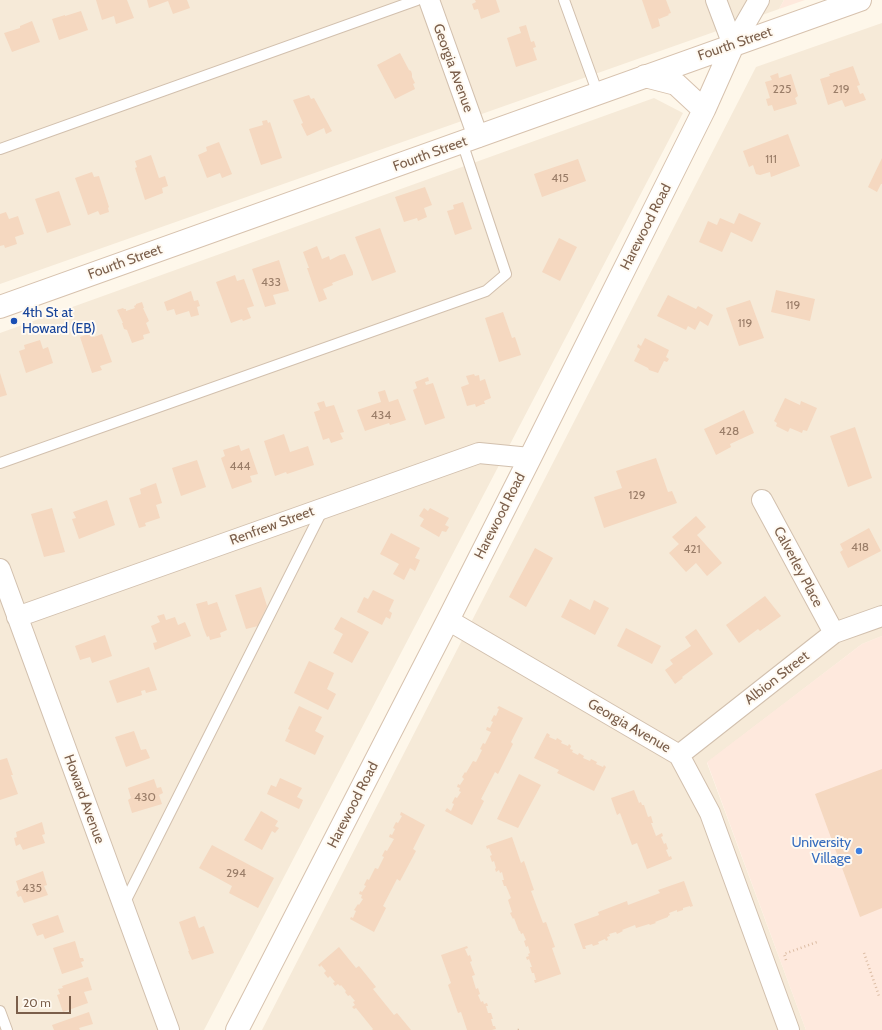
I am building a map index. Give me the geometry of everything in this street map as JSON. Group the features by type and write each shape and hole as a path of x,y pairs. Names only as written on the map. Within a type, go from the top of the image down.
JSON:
{"street":[{"name":"Georgia Avenue","path":"429,0 470,140"},
{"path":"716,0 733,45"},
{"name":"Harewood Road","path":"236,1029 448,620 704,110 733,45 759,0"},
{"name":"Fourth Street","path":"0,307 860,0"},
{"path":"645,76 676,84 704,110"},
{"name":"Renfrew Street","path":"17,617 479,453 530,458"},
{"name":"Calverley Place","path":"762,500 834,633"},
{"name":"Howard Avenue","path":"0,569 169,1030"},
{"name":"Albion Street","path":"679,755 834,633 882,616"},
{"name":"Georgia Avenue","path":"448,620 679,755 710,813 788,1030"}],"lane":[{"path":"0,149 417,0"},
{"path":"564,0 598,94"},
{"path":"0,463 486,291 506,274 470,140"},
{"path":"123,906 324,508"},
{"path":"0,1011 7,1030"}],"path":[{"path":"786,960 784,954 817,942"},
{"path":"864,953 879,996"}],"shaded area":[{"path":"0,0 784,0 779,9 0,284"},
{"path":"784,0 805,0 779,9"},
{"path":"882,23 882,636 862,644 707,763 806,1030 262,1030 756,67"},
{"path":"654,98 683,113 204,1030 0,1030 0,333"},
{"path":"882,636 882,1030 806,1030 707,762 862,644"}],"building":[{"path":"96,0 127,0 134,18 116,24 114,16 102,20"},
{"path":"147,0 187,0 190,8 173,14 168,1 149,8"},
{"path":"475,0 496,0 500,12 481,19 478,9 474,10 472,4 476,2"},
{"path":"642,0 666,0 671,13 659,19 658,18 660,26 652,29"},
{"path":"81,11 88,30 59,40 52,19"},
{"path":"32,21 40,42 12,52 4,33 20,28 20,26"},
{"path":"526,25 531,42 534,41 536,47 533,48 537,60 516,67 507,38 521,33 519,27"},
{"path":"400,53 411,71 415,83 413,84 415,89 395,99 377,65"},
{"path":"853,66 860,85 857,86 860,94 863,93 866,100 845,107 842,100 828,105 820,79 830,76 829,74"},
{"path":"778,73 779,78 791,74 798,96 795,98 797,104 774,111 772,105 768,106 766,99 770,98 765,82 772,80 770,76"},
{"path":"309,95 311,99 314,98 332,131 326,134 324,128 307,136 301,124 303,123 293,100"},
{"path":"267,120 268,123 270,122 282,158 261,165 249,129 263,125 262,121"},
{"path":"788,134 800,166 771,177 770,172 760,175 756,174 753,165 749,167 743,151"},
{"path":"219,142 232,174 222,178 220,173 207,178 198,155 207,151 206,147"},
{"path":"151,155 159,178 165,176 168,186 162,188 163,193 145,200 135,168 137,167 135,161"},
{"path":"882,158 882,184 877,192 868,187"},
{"path":"578,159 586,181 542,197 534,174"},
{"path":"92,172 94,177 99,176 109,207 109,212 100,215 98,211 88,215 75,178"},
{"path":"425,187 432,205 424,208 427,217 418,221 417,218 404,222 395,197"},
{"path":"59,191 71,225 47,233 35,199"},
{"path":"463,202 472,229 455,235 447,211 454,209 453,205"},
{"path":"6,212 9,219 18,216 24,234 15,237 17,244 5,248 4,245 0,246 0,214"},
{"path":"739,213 761,223 752,242 731,232 722,252 699,242 708,221 717,225 720,218 734,224"},
{"path":"380,228 396,272 372,281 355,237"},
{"path":"559,238 577,247 560,281 542,272"},
{"path":"317,246 322,259 329,256 330,260 345,254 353,272 353,275 332,283 333,285 323,289 327,299 319,302 303,252"},
{"path":"279,260 289,291 273,295 276,304 265,307 252,269"},
{"path":"235,275 237,281 244,279 254,306 247,308 251,318 243,321 242,319 231,323 216,282"},
{"path":"776,290 815,299 810,321 771,312"},
{"path":"191,291 194,301 198,300 200,306 197,307 199,315 191,317 189,311 176,315 174,309 167,311 164,302"},
{"path":"668,295 696,309 698,306 713,315 708,326 700,321 695,330 688,326 686,330 657,316"},
{"path":"750,300 764,338 739,346 726,308"},
{"path":"142,302 149,321 146,323 150,333 143,335 144,339 132,343 127,330 124,329 117,310 123,308 126,309 126,311 135,308 134,306 136,304"},
{"path":"503,312 512,338 515,337 521,355 499,362 485,318"},
{"path":"93,332 94,337 102,334 112,362 100,366 102,370 92,373 80,337"},
{"path":"645,338 669,350 666,357 669,359 667,362 664,361 658,373 649,370 648,368 634,361 640,349 637,347 638,344 641,346"},
{"path":"40,340 43,349 48,347 53,363 26,373 19,351 25,349 24,345"},
{"path":"0,373 7,395 0,397"},
{"path":"474,374 475,376 479,375 480,381 485,379 491,398 484,401 485,404 476,407 475,404 467,406 461,387 469,384 466,376"},
{"path":"428,377 429,381 425,382 426,385 433,383 445,418 425,425 413,390 417,388 415,382"},
{"path":"385,390 389,402 398,399 406,420 390,425 389,423 365,431 357,410 381,402 378,392"},
{"path":"785,398 800,405 801,401 817,408 807,431 803,430 802,433 790,428 788,432 776,426 777,423 774,421"},
{"path":"324,401 326,407 334,405 344,432 340,433 343,439 331,443 329,438 323,440 314,412 320,410 317,403"},
{"path":"744,410 754,433 730,444 731,447 716,455 704,429"},
{"path":"855,427 872,478 848,487 830,436"},
{"path":"284,434 290,452 308,446 314,465 287,474 286,472 275,476 264,441"},
{"path":"239,445 241,451 249,448 258,474 250,476 252,482 232,489 221,458 225,456 223,450"},
{"path":"656,458 668,492 672,491 677,503 604,528 594,497 622,488 616,471"},
{"path":"197,460 206,487 181,496 172,468"},
{"path":"156,483 162,503 156,505 160,518 145,523 146,526 139,528 129,498 141,494 140,489"},
{"path":"107,500 115,525 79,539 72,519 76,518 73,512"},
{"path":"52,508 65,552 44,557 31,514"},
{"path":"424,508 428,511 430,508 449,518 445,525 449,527 446,532 442,531 439,537 420,526 424,519 419,516"},
{"path":"696,516 706,527 697,535 722,563 707,576 696,563 686,572 669,553 679,544 672,537"},
{"path":"869,528 881,551 848,568 840,552 843,550 840,544"},
{"path":"391,533 420,548 415,558 420,560 415,571 410,568 404,580 393,574 399,564 380,554"},
{"path":"535,548 553,558 526,607 509,597"},
{"path":"261,587 267,606 258,626 246,629 235,595"},
{"path":"373,590 394,600 389,611 392,613 390,619 386,617 382,625 357,612 364,597 368,599"},
{"path":"765,596 781,616 760,631 758,629 739,643 726,625"},
{"path":"570,599 590,610 594,600 609,608 595,635 561,617"},
{"path":"207,601 208,605 217,602 227,630 220,633 221,637 210,640 209,636 207,637 203,627 196,604"},
{"path":"164,614 166,620 175,617 178,625 185,622 191,636 155,650 153,643 157,642 151,626 160,622 157,616"},
{"path":"341,617 369,632 352,663 333,653 343,634 334,629"},
{"path":"626,628 661,646 652,664 617,646"},
{"path":"696,629 713,654 675,684 665,670 673,664 670,660 691,646 685,637"},
{"path":"105,635 112,656 92,663 90,657 80,660 75,646"},
{"path":"309,661 334,673 327,689 336,694 328,710 294,693"},
{"path":"149,667 157,690 146,693 145,690 141,691 142,695 117,703 109,681"},
{"path":"299,706 322,717 315,731 324,736 315,755 285,741 290,730 288,729"},
{"path":"499,706 523,718 511,742 513,744 498,774 495,772 481,799 484,801 472,825 445,811 447,808 451,811 454,804 452,803 455,797 457,798 461,792 459,791 460,788 457,787 458,784 460,785 464,779 462,777 473,761 476,762 482,750 480,749 483,743 485,744 491,732 486,730 487,727 490,728 493,722 491,721 494,715 496,716 499,709 497,708"},
{"path":"134,731 141,750 146,749 150,758 126,767 115,737"},
{"path":"547,733 550,735 549,737 556,740 557,738 562,741 561,743 568,746 569,744 571,746 570,749 573,750 572,752 578,755 579,753 584,756 583,758 590,761 591,759 597,762 596,764 603,767 604,765 606,767 594,791 557,773 559,770 534,758"},
{"path":"7,758 18,794 0,800 0,760"},
{"name":"University Village","path":"882,769 882,908 860,917 815,794"},
{"path":"519,774 541,785 518,828 497,819"},
{"path":"280,778 302,788 297,797 303,800 299,809 267,794 271,785 276,787"},
{"path":"154,779 157,788 161,787 163,793 159,795 162,804 132,813 128,800 131,798 128,788"},
{"path":"634,790 639,803 641,802 642,805 644,805 648,817 651,816 653,823 651,823 656,836 662,833 663,836 661,837 664,844 666,843 668,849 666,850 669,857 671,856 672,859 647,869 637,843 632,845 620,813 617,815 611,798"},
{"path":"261,811 278,821 275,826 279,828 275,833 272,831 262,850 244,840"},
{"path":"401,812 425,825 413,849 416,851 400,881 397,879 383,906 386,908 374,932 350,919 351,917 353,918 356,911 354,910 363,899 361,898 362,895 359,894 360,891 362,892 366,886 364,885 367,879 369,880 375,868 378,869 384,857 382,856 385,850 387,851 394,839 389,837 395,829 393,828 396,822 398,823 402,816 400,815"},
{"path":"42,822 45,834 42,835 45,843 23,850 20,844 16,846 14,838 17,837 16,832"},
{"path":"512,837 521,863 524,861 534,890 531,891 543,923 546,922 555,947 552,948 561,974 535,983 534,980 536,980 534,973 532,973 530,967 532,967 529,959 527,960 526,957 529,956 528,954 530,953 528,946 526,947 524,941 526,940 523,933 521,934 519,931 514,918 513,919 510,913 512,912 508,900 511,898 506,886 504,886 502,872 500,873 499,870 496,872 494,861 492,862 490,856 492,855 489,848 487,849 486,846"},
{"path":"212,845 274,878 258,908 229,893 232,886 199,868"},
{"path":"43,871 47,885 44,886 48,895 24,903 21,896 18,897 16,892 19,890 16,881"},
{"path":"684,881 693,906 683,908 683,910 677,912 677,910 669,913 670,915 668,917 650,925 636,928 635,925 622,930 623,931 617,934 616,932 609,934 610,936 607,937 608,940 606,941 605,939 598,942 599,944 593,946 592,944 585,946 586,949 583,949 574,924 599,915 598,912 627,901 628,905 660,893 658,890"},
{"path":"58,915 64,932 45,939 43,934 37,936 32,924"},
{"path":"195,916 199,928 204,926 214,953 192,960 179,922"},
{"path":"75,941 80,958 83,958 84,961 81,962 83,967 62,974 53,948"},
{"path":"467,946 468,948 465,949 468,956 470,955 472,961 470,962 475,975 472,976 476,989 478,988 480,994 478,995 481,1002 483,1001 484,1004 487,1003 488,1006 486,1006 488,1013 491,1013 493,1026 495,1026 496,1029 467,1030 461,1012 458,1013 448,985 451,983 441,955"},
{"path":"339,947 356,968 359,966 376,987 373,989 394,1015 397,1013 411,1030 372,1030 373,1029 356,1008 354,1009 352,1007 355,1005 353,1002 355,1001 350,995 348,996 341,985 340,986 338,984 335,986 333,983 335,982 330,976 328,978 324,973 326,971 321,965 320,967 318,965"},
{"path":"88,977 92,990 84,992 88,1003 63,1012 57,995 60,994 58,989 63,988 62,986"},
{"path":"89,1012 93,1024 79,1028 80,1030 54,1030 52,1025"}],"place":[{"name":"4th St at Howard (EB)","path":"14,321"},
{"name":"University Village","path":"859,851"}]}
